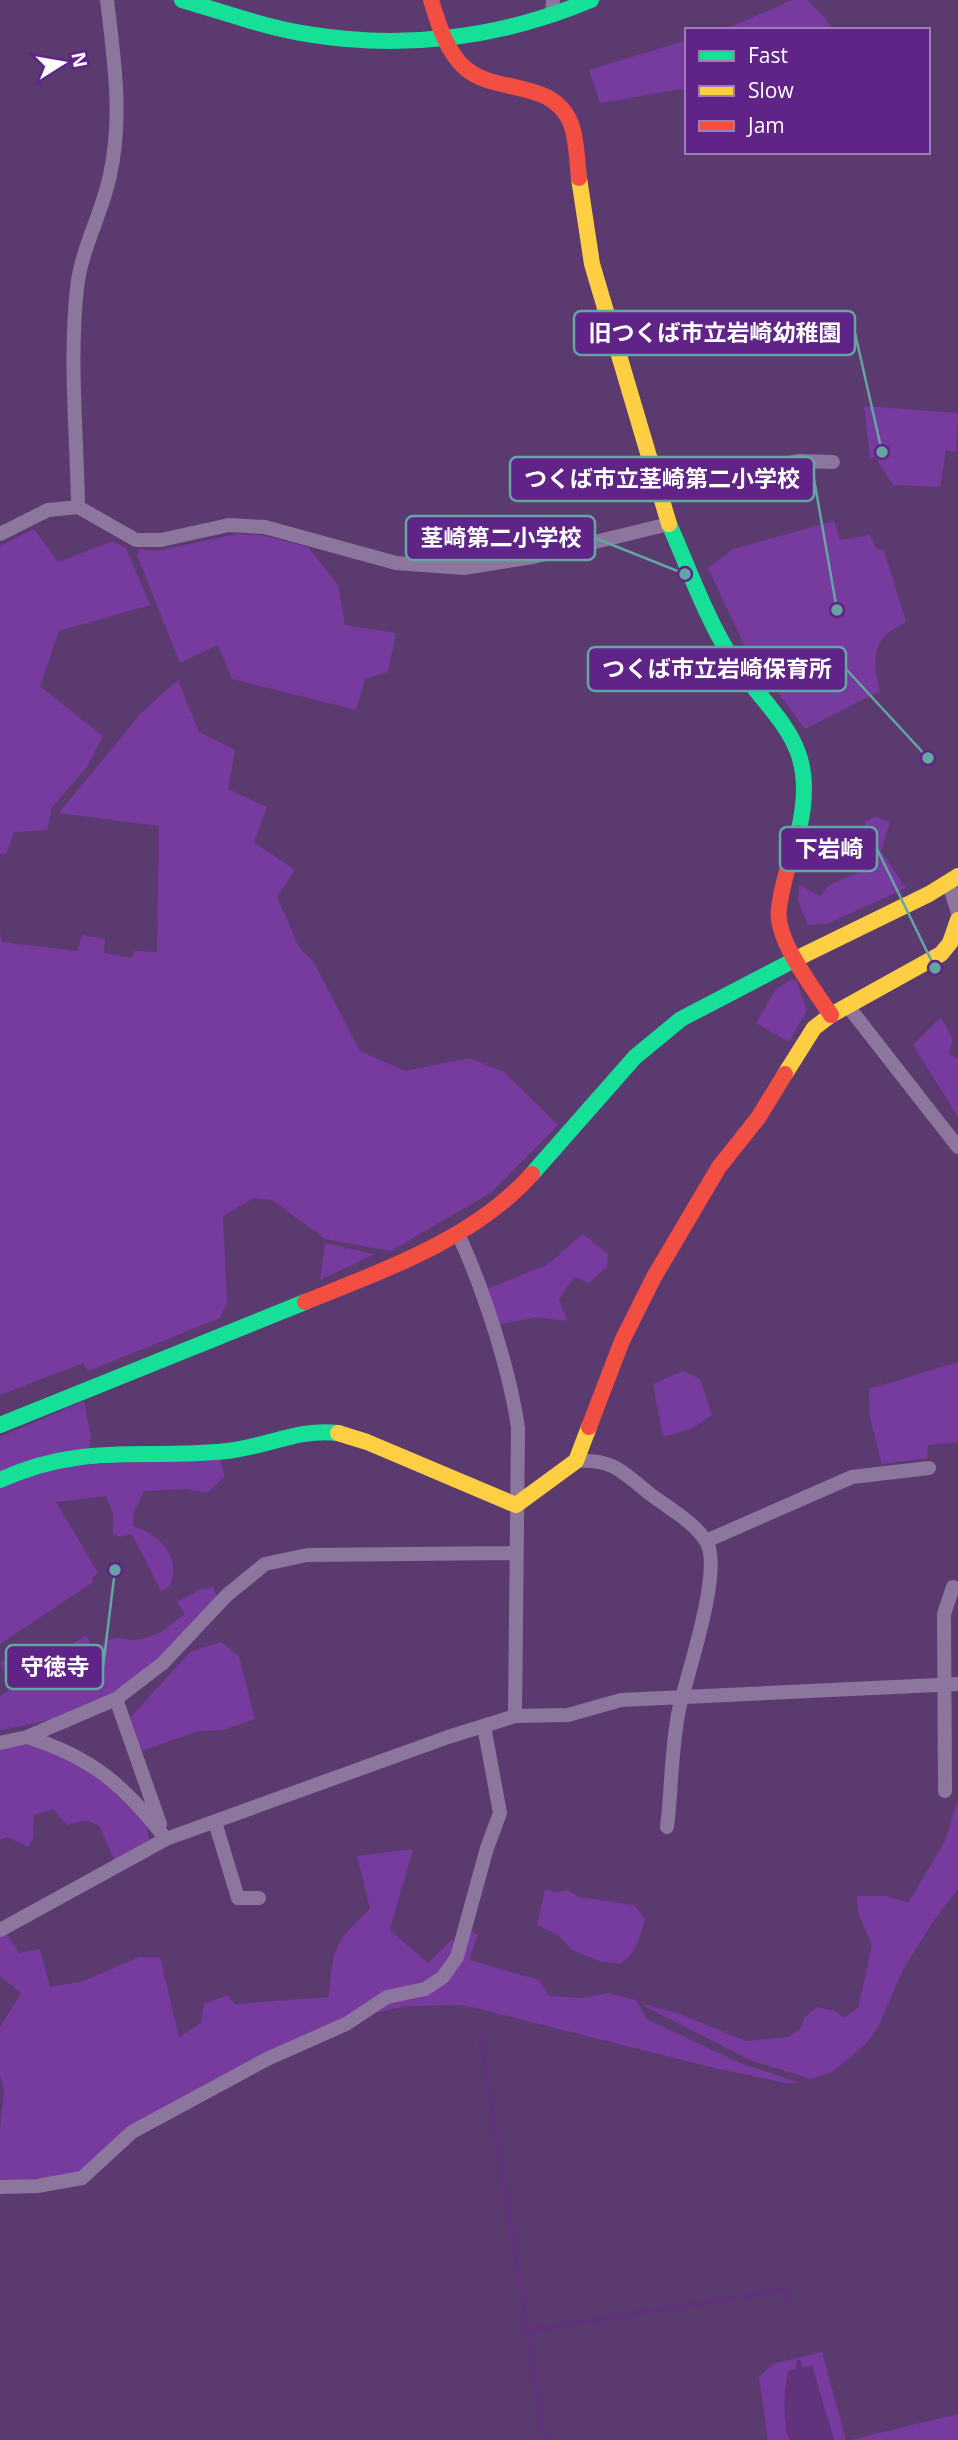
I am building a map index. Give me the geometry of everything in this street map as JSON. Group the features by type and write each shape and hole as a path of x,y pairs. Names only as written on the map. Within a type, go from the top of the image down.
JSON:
{"street":[{"path":"78,507 73,340 77,284 90,234 110,178 117,124 117,85 107,0"},
{"path":"182,0 272,26 318,35 373,40 445,37 495,29 553,7 591,0"},
{"path":"431,0 445,37 459,62 470,72 542,93 567,115 574,135 592,264 656,487 727,651 787,728 799,750 804,808 778,910 781,928 795,959 831,1015"},
{"path":"656,487 799,461 833,462"},
{"path":"0,534 48,510 78,507 136,540 161,540 229,525 265,527 396,563 438,568 495,565 670,524"},
{"path":"0,1425 373,1275 458,1234 518,1189 615,1079 660,1036 722,995 953,880 958,913"},
{"path":"942,954 950,943 958,920"},
{"path":"576,1461 622,1341 686,1219 719,1167 766,1107 814,1028 831,1015 942,954 958,950"},
{"path":"847,1006 958,1147"},
{"path":"458,1234 472,1264 515,1404 518,1428 515,1716"},
{"path":"0,1480 36,1462 66,1455 214,1453 250,1448 300,1434 329,1432 359,1440 516,1505"},
{"path":"516,1505 576,1461 600,1459 624,1473 706,1541 710,1553 710,1573 683,1698 667,1827"},
{"path":"706,1541 852,1477 929,1468"},
{"path":"0,1743 27,1737 116,1699 163,1663 227,1595 265,1564 307,1555 515,1553"},
{"path":"945,1791 951,1684 944,1614 953,1587"},
{"path":"0,1930 166,1839 515,1716 568,1715 621,1700 951,1684"},
{"path":"116,1699 166,1839"},
{"path":"0,2187 47,2185 82,2178 132,2132 267,2059 346,2024 387,1997 425,1989 443,1978 457,1957 486,1848 500,1813 484,1726"},
{"path":"27,1737 81,1757 101,1770 141,1806 166,1839"},
{"path":"215,1822 238,1898 259,1898"}],"shaded area":[{"path":"792,0 807,0 827,20 830,28 729,28"},
{"path":"685,41 685,88 600,103 589,70"},
{"path":"864,406 958,413 956,452 946,450 940,487 893,485 875,457 870,458"},
{"path":"834,521 840,540 870,535 876,548 884,551 906,621 888,633 878,646 875,660 880,691 805,729 747,651 708,568 733,549"},
{"path":"34,529 58,562 113,541 126,548 150,605 59,631 40,686 103,736 87,767 52,807 47,830 14,832 6,854 0,854 0,546"},
{"path":"236,534 262,535 308,547 338,585 345,625 396,633 388,672 365,679 356,710 232,679 218,645 180,663 137,555 139,549 157,551"},
{"path":"178,680 199,732 235,750 228,789 267,807 254,842 295,870 277,897 300,949 313,961 360,1051 405,1071 469,1058 504,1072 558,1125 492,1192 391,1251 325,1239 272,1200 254,1198 223,1216 227,1303 220,1318 88,1371 83,1363 0,1395 0,932 2,942 77,951 82,935 105,939 104,953 131,958 135,951 157,952 159,826 59,813 142,712"},
{"path":"876,817 890,822 881,851 906,888 827,924 808,925 798,901 799,885 820,896 829,885 860,872 859,843 866,821"},
{"path":"792,979 796,980 807,1010 789,1042 756,1023 776,989"},
{"path":"941,1017 953,1040 949,1054 958,1059 958,1117 913,1045"},
{"path":"583,1234 608,1254 607,1267 589,1283 574,1277 559,1299 567,1321 537,1317 497,1325 487,1289 548,1264"},
{"path":"325,1243 375,1254 320,1280"},
{"path":"958,1362 958,1442 928,1445 927,1458 882,1464 870,1418 869,1389"},
{"path":"683,1371 700,1379 712,1415 691,1429 663,1437 653,1384"},
{"path":"84,1401 91,1437 89,1448 0,1473 0,1437"},
{"path":"219,1458 225,1477 207,1493 187,1489 144,1491 134,1512 133,1526 153,1536 171,1557 173,1575 170,1586 161,1591 132,1534 120,1537 113,1534 113,1514 106,1496 56,1502 98,1573 92,1578 93,1582 0,1644 0,1486 38,1467"},
{"path":"213,1587 217,1598 162,1655 116,1692 75,1712 0,1730 0,1696 23,1681 21,1673 5,1673 0,1662 40,1647 62,1663 74,1654 72,1644 86,1636 94,1649 115,1638 133,1640 153,1636 185,1614 177,1602 199,1590"},
{"path":"221,1642 239,1656 255,1719 223,1730 199,1731 142,1751 130,1718 190,1652"},
{"path":"23,1745 59,1752 90,1770 146,1820 149,1841 116,1863 99,1826 86,1820 67,1825 53,1809 34,1815 33,1838 28,1847 7,1837 0,1840 0,1749"},
{"path":"958,1800 958,1889 930,1926 903,1970 878,2027 866,2044 832,2072 811,2079 750,2060 644,2004 680,2014 746,2041 789,2037 801,2028 804,2018 817,2007 835,2011 844,2018 858,2008 872,1945 858,1913 857,1896 887,1896 908,1903 945,1841"},
{"path":"413,1849 390,1930 428,1963 453,1939 453,1952 440,1975 263,2054 77,2175 0,2181 0,2128 4,2090 0,2076 0,2027 21,1993 0,1976 0,1938 7,1934 19,1953 40,1949 50,1987 84,1981 139,1957 160,1957 179,2037 201,2023 204,2004 227,1995 235,2004 329,1997 332,1967 338,1947 349,1930 370,1909 357,1856"},
{"path":"545,1889 556,1893 568,1890 579,1897 634,1905 645,1919 637,1944 630,1955 620,1964 599,1961 572,1950 558,1935 537,1925"},
{"path":"469,1929 478,1935 469,1960 539,1980 549,1996 582,1998 609,1993 636,2000 647,2019 740,2063 800,2083 785,2083 706,2066 463,2005 408,2006 368,2014 387,2001 446,1982 458,1968"},
{"path":"822,2352 846,2440 834,2440 812,2366 796,2369 786,2431 790,2440 768,2440 759,2377 773,2364"},
{"path":"800,2359 803,2368 812,2366 834,2440 790,2440 787,2433 784,2406 788,2371 796,2369"},
{"path":"958,2414 958,2440 850,2440"}],"waterway":[{"path":"479,2028 545,2440"},
{"path":"742,2297 785,2289 788,2305"},
{"path":"527,2331 733,2298"}],"traffic: fast":[{"path":"182,0 291,31 343,39 380,41 487,32 522,24 591,0"},
{"path":"669,524 720,638 744,675 788,732 798,752 803,774 804,801 798,833"},
{"path":"532,1174 635,1057 681,1019 804,955"},
{"path":"0,1425 305,1302"},
{"path":"0,1480 30,1468 86,1456 227,1451 296,1435 338,1433"}],"traffic: slow":[{"path":"579,178 592,264 669,524"},
{"path":"804,955 929,894 958,876"},
{"path":"785,1074 814,1028 831,1015 941,954 950,943 958,920"},
{"path":"338,1433 367,1442 516,1505 576,1461 589,1427"}],"traffic: jam":[{"path":"431,0 448,45 465,68 492,82 538,93 563,109 573,130 579,178"},
{"path":"798,833 782,889 779,920 789,949 831,1015"},
{"path":"589,1427 622,1341 654,1277 719,1167 758,1118 785,1074"},
{"path":"305,1302 396,1265 456,1235 509,1197 532,1174"}],"place":[{"name":"旧つくば市立岩崎幼稚園","path":"882,452"},
{"name":"茎崎第二小学校","path":"685,574"},
{"name":"つくば市立茎崎第二小学校","path":"837,610"},
{"name":"つくば市立岩崎保育所","path":"928,758"},
{"name":"下岩崎","path":"935,968"},
{"name":"守徳寺","path":"115,1570"}]}
